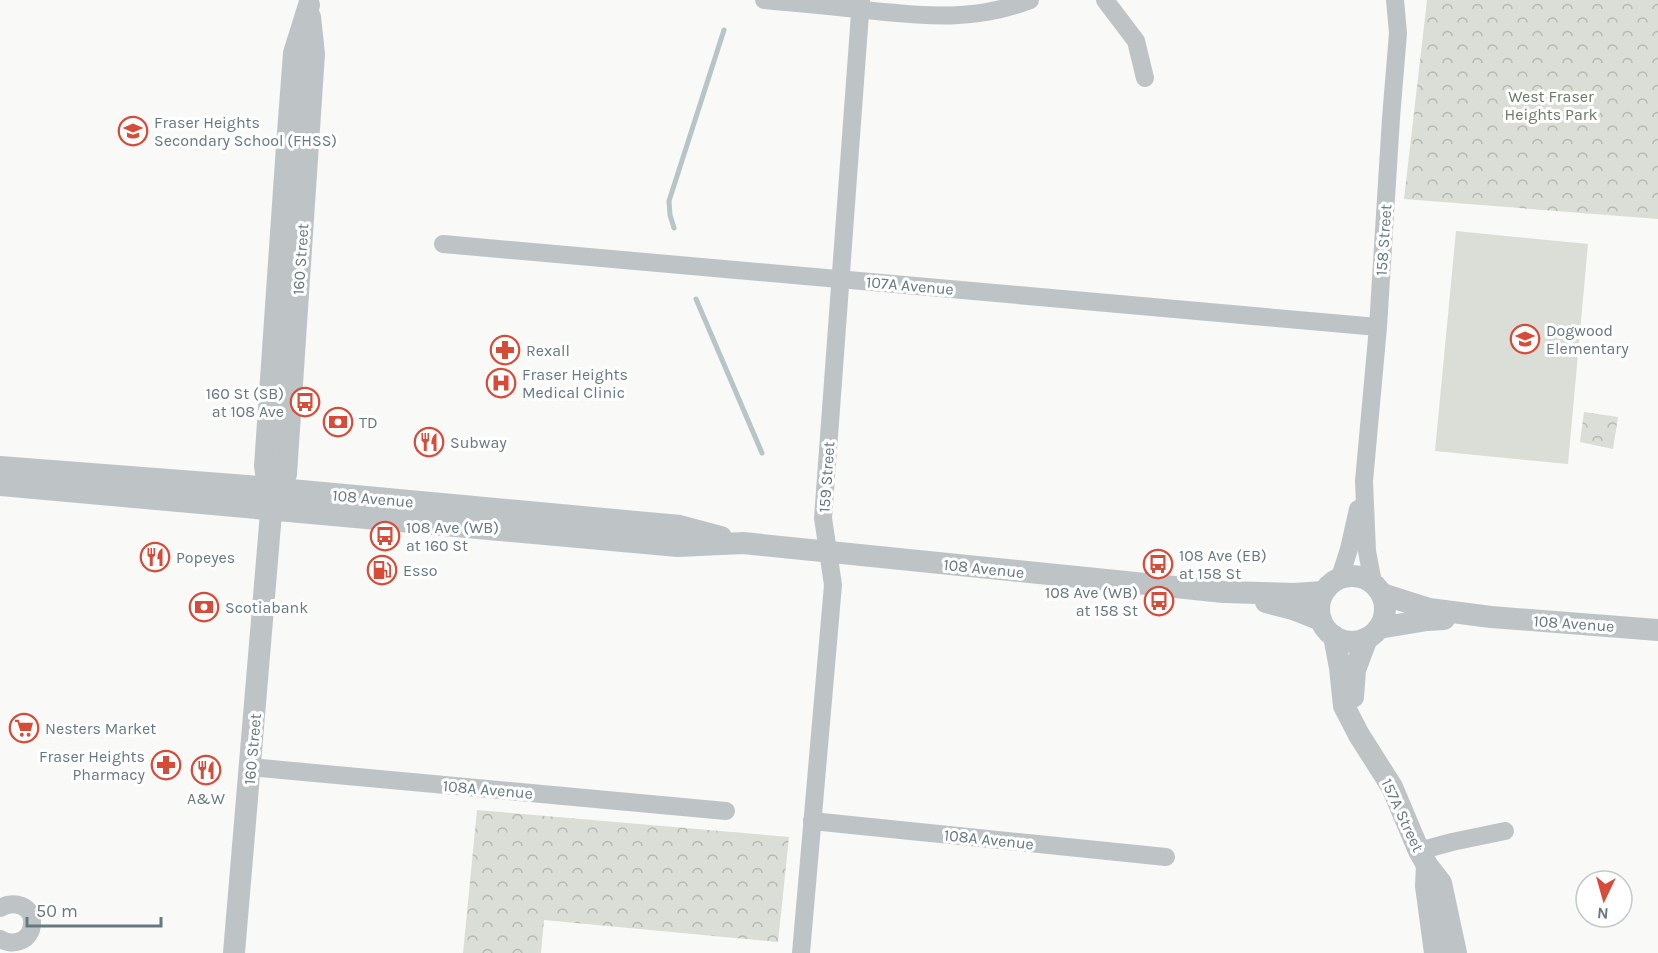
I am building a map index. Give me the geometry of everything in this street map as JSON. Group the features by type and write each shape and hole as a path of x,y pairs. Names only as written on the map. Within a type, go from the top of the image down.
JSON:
{"street":[{"path":"764,0 861,5 923,16 953,16 1000,10 1030,0"},
{"path":"1105,0 1136,41 1145,78"},
{"name":"158 Street","path":"1377,588 1366,551 1364,481 1378,327 1398,33 1395,0"},
{"name":"160 Street","path":"234,953 273,496 265,466 294,53 310,3"},
{"name":"160 Street","path":"273,496 286,474 314,54 310,3"},
{"name":"159 Street","path":"801,953 833,585 823,518 861,5"},
{"path":"287,146 295,181 288,266 298,284"},
{"name":"107A Avenue","path":"442,244 1378,327"},
{"name":"108 Avenue","path":"0,467 273,496 678,546 743,543 1224,592 1294,594 1331,585"},
{"name":"158 Street","path":"1331,585 1349,549 1364,481"},
{"name":"108 Avenue","path":"0,485 273,496"},
{"path":"1357,576 1377,588 1385,602 1385,611 1373,633 1350,642 1341,640 1327,628 1319,610 1319,601 1331,585 1357,576"},
{"name":"108 Avenue","path":"1377,588 1429,609 1491,617 1658,630"},
{"name":"108 Avenue","path":"1224,592 1293,609 1327,628"},
{"name":"108 Avenue","path":"1373,633 1427,620 1491,617"},
{"name":"157A Street","path":"1327,628 1340,668 1344,706 1359,735 1392,787 1423,858 1442,883 1456,953"},
{"name":"157A Street","path":"1359,735 1352,703 1355,670 1373,633"},
{"name":"108A Avenue","path":"250,767 726,811"},
{"name":"108A Avenue","path":"812,821 1166,857"},
{"path":"1423,858 1452,842 1505,831"},
{"name":"157A Street","path":"1423,858 1435,953"},
{"path":"0,908 5,904 18,904 24,907 32,917 28,935 8,945"}],"green space":[{"name":"West Fraser Heights Park","path":"1427,0 1658,0 1658,219 1404,199"},
{"path":"1456,231 1588,244 1568,464 1435,451"},
{"path":"1584,412 1618,417 1613,449 1580,442"},
{"path":"477,810 789,837 778,942 544,920 541,953 463,953"}],"waterway":[{"path":"674,228 669,201 724,30"},
{"path":"696,299 762,453"}],"place":[{"name":"Fraser Heights Secondary School (FHSS)","path":"133,131"},
{"name":"Dogwood Elementary","path":"1525,339"},
{"name":"Rexall","path":"505,350"},
{"name":"Fraser Heights Medical Clinic","path":"501,383"},
{"name":"160 St (SB) at 108 Ave","path":"305,402"},
{"name":"TD","path":"338,422"},
{"name":"Subway","path":"429,442"},
{"name":"108 Ave (WB) at 160 St","path":"385,536"},
{"name":"Popeyes","path":"155,557"},
{"name":"108 Ave (EB) at 158 St","path":"1158,564"},
{"name":"Esso","path":"382,570"},
{"name":"108 Ave (WB) at 158 St","path":"1159,601"},
{"name":"Scotiabank","path":"204,607"},
{"name":"Nesters Market","path":"24,728"},
{"name":"Fraser Heights Pharmacy","path":"166,765"},
{"name":"A&W","path":"206,770"}]}
